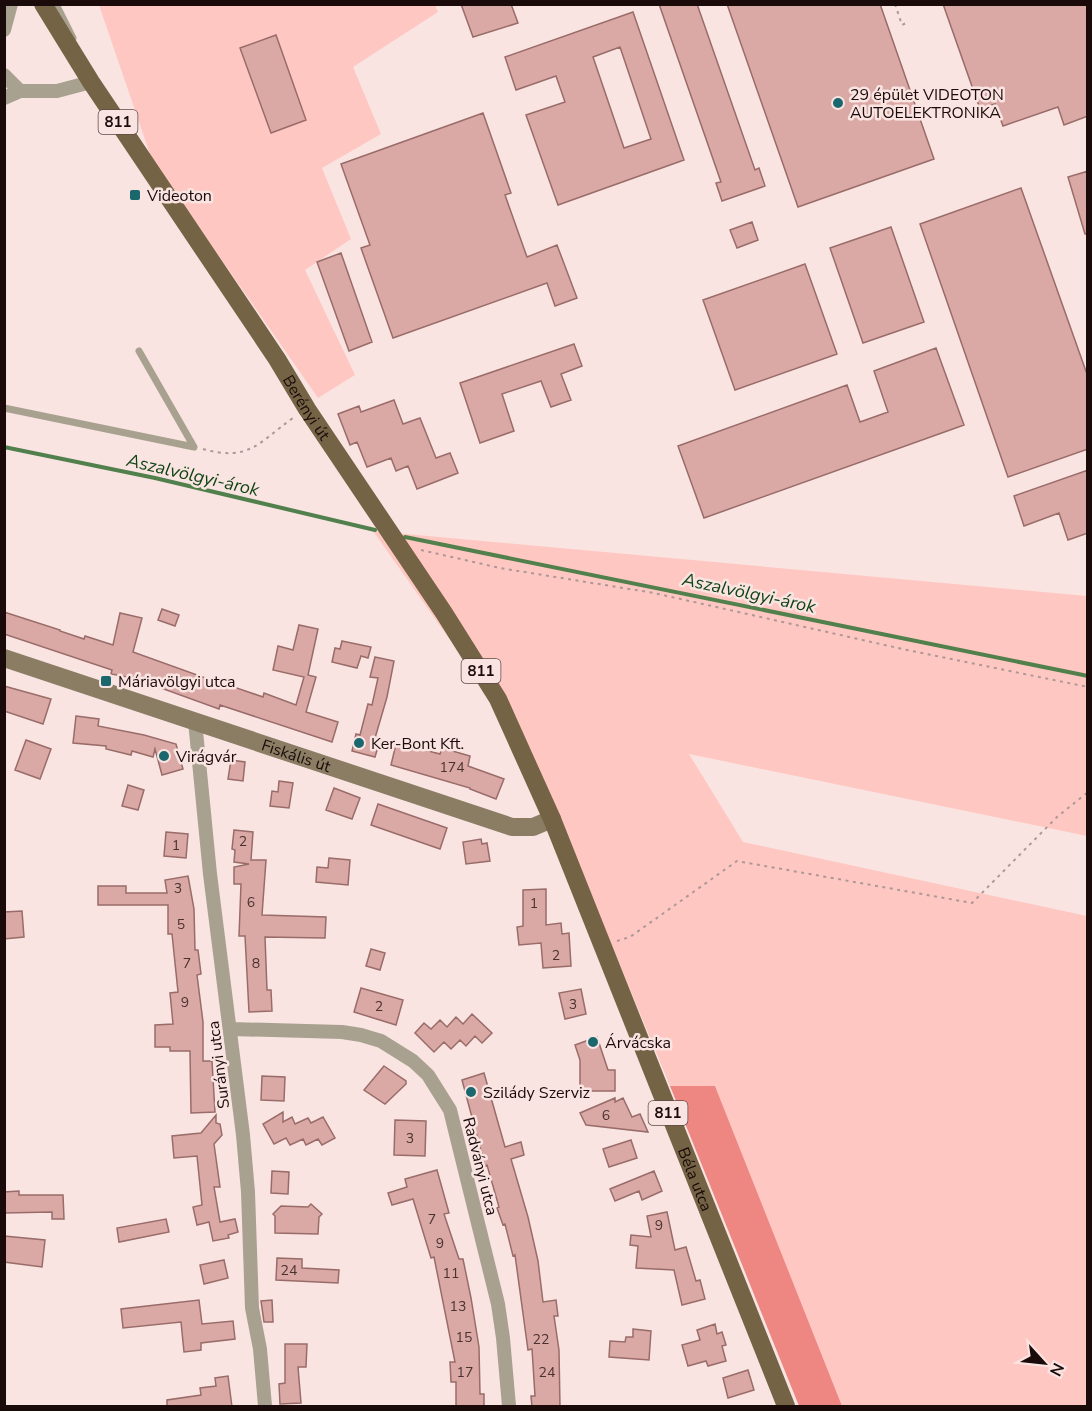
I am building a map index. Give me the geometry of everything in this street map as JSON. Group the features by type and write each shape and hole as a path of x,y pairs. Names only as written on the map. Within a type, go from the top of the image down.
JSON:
{"main road":[{"name":"Berényi út","path":"43,4 91,82 277,359 469,652 498,699 552,819"},
{"name":"Béla utca","path":"552,819 786,1407"}],"street":[{"path":"4,30 11,4"},
{"path":"4,75 20,91"},
{"path":"4,98 20,91 57,92 91,82"},
{"name":"Fiskális út","path":"4,658 512,827 533,827 552,819"},
{"name":"Surányi utca","path":"195,721 210,874 231,1029 248,1192 252,1308 260,1349 265,1407"},
{"name":"Radványi utca","path":"231,1029 342,1032 361,1035 381,1041 413,1061 428,1075 450,1110 493,1281 504,1338 509,1407"}],"lane":[{"path":"56,4 91,82"},
{"path":"139,351 194,447"},
{"path":"4,408 194,447"}],"path":[{"path":"895,4 902,25 906,22"},
{"path":"194,447 224,455 239,454 254,448 307,408"},
{"path":"398,544 500,568 654,593 907,650 1088,687"},
{"path":"630,937 737,861 972,903 1057,817 1088,792"}],"shaded area":[{"path":"99,5 435,5 438,12 353,67 381,134 322,168 351,239 305,270 355,375 318,398 152,160"},
{"path":"373,531 1087,596 1087,836 689,754 743,842 1087,916 1087,1406 842,1406 715,1086 670,1086 584,878 513,729"},
{"path":"670,1086 715,1086 842,1406 799,1406"}],"building":[{"path":"461,4 511,4 518,23 473,37"},
{"path":"659,4 697,4 755,170 759,168 765,186 722,201 716,183 721,182"},
{"name":"29 épület VIDEOTON AUTOELEKTRONIKA","path":"727,4 880,4 934,159 798,207"},
{"path":"943,4 1088,4 1088,116 1064,125 1058,107 1003,126 995,104 980,109"},
{"path":"633,12 684,160 558,205 526,115 565,102 556,76 516,90 505,57","holes":["620,47 651,139 624,148 593,57"]},
{"path":"276,35 306,120 271,133 240,48"},
{"path":"483,113 511,193 505,195 527,257 557,245 577,298 555,306 547,283 393,338 361,248 370,245 341,164"},
{"path":"1088,171 1088,234 1085,234 1068,177"},
{"path":"1021,188 1088,377 1088,449 1008,477 920,224"},
{"path":"752,222 758,240 737,248 730,230"},
{"path":"891,227 924,322 863,343 830,248"},
{"path":"341,253 372,342 349,351 317,262"},
{"path":"805,264 837,354 735,390 703,300"},
{"path":"574,344 582,366 561,374 571,400 551,407 541,381 502,394 514,431 480,443 460,383"},
{"path":"936,348 964,425 704,518 678,446 847,385 860,422 888,412 874,371"},
{"path":"394,400 403,424 420,418 436,458 450,453 458,473 417,489 408,466 396,471 391,458 367,467 357,442 350,445 338,414 359,406 361,412"},
{"path":"1088,470 1088,533 1068,540 1059,513 1024,526 1014,496"},
{"path":"162,609 179,615 175,626 158,620"},
{"path":"4,612 84,639 85,636 113,645 120,613 142,618 133,652 233,688 263,697 264,693 296,705 304,677 273,670 278,646 293,650 299,625 318,629 308,675 316,677 306,712 338,722 332,742 220,705 219,709 128,676 111,674 112,670 4,634"},
{"path":"342,641 371,647 368,658 361,656 357,668 332,662 335,648 340,649"},
{"path":"375,657 394,661 387,697 373,745 378,747 375,757 352,751 356,734 360,735 368,704 372,705 378,678 370,677"},
{"path":"4,686 51,699 43,724 4,711"},
{"path":"76,716 99,719 98,726 176,744 183,769 162,775 155,749 153,757 132,751 131,755 106,749 106,746 73,743"},
{"path":"26,740 51,749 40,779 15,770"},
{"path":"396,744 440,754 442,748 470,756 468,766 504,779 496,799 470,788 391,765"},
{"path":"231,760 245,762 243,781 228,779"},
{"path":"279,781 293,783 289,808 270,806 272,791 278,792"},
{"path":"128,785 144,790 138,810 122,806"},
{"path":"334,788 360,798 352,819 326,810"},
{"path":"378,804 447,828 440,849 371,825"},
{"path":"234,830 253,832 251,860 266,860 262,915 326,917 325,938 265,937 267,990 271,990 272,1011 249,1012 245,936 239,936 241,884 234,884 234,867 249,864 234,862 235,850 232,849"},
{"path":"166,832 188,834 186,858 164,856"},
{"path":"481,839 482,844 487,843 490,861 466,864 463,842"},
{"path":"329,858 350,860 348,885 316,882 317,867 328,868"},
{"path":"188,876 194,909 195,950 198,950 201,974 197,975 203,1022 203,1061 212,1061 215,1112 191,1113 190,1051 170,1051 170,1047 155,1047 155,1025 173,1024 170,993 178,992 172,934 168,934 168,905 98,905 98,886 126,886 126,893 167,893 165,880"},
{"path":"546,889 546,925 561,923 562,934 569,933 571,966 543,968 541,943 519,945 517,927 523,926 523,890"},
{"path":"22,911 24,937 4,939 4,912"},
{"path":"371,949 385,953 380,970 366,966"},
{"path":"361,988 403,1000 396,1025 354,1012"},
{"path":"581,989 586,1014 565,1019 559,993"},
{"path":"472,1014 492,1033 482,1043 475,1036 466,1046 460,1040 451,1049 444,1042 434,1052 415,1033 424,1023 431,1029 440,1020 447,1027 456,1017 463,1024"},
{"path":"597,1037 608,1070 615,1070 615,1091 580,1091 580,1060 575,1045"},
{"path":"384,1066 406,1081 406,1084 385,1104 364,1090"},
{"path":"484,1073 505,1147 521,1142 524,1155 511,1159 538,1261 543,1302 556,1300 558,1316 554,1316 559,1350 560,1407 532,1407 531,1396 535,1396 532,1349 528,1350 515,1255 513,1256 505,1224 503,1225 497,1208 499,1207 487,1165 485,1166 462,1080"},
{"path":"262,1076 285,1077 284,1101 261,1100"},
{"path":"615,1098 615,1102 623,1098 632,1117 640,1114 648,1132 586,1125 580,1113"},
{"path":"283,1112 283,1122 292,1117 295,1124 308,1118 311,1123 323,1117 335,1138 322,1145 318,1139 306,1145 303,1139 290,1145 286,1138 274,1144 263,1124"},
{"path":"216,1115 216,1123 220,1124 222,1135 214,1144 220,1187 214,1187 220,1222 235,1219 238,1232 228,1235 229,1238 213,1241 209,1222 197,1225 193,1207 202,1205 197,1156 174,1158 172,1136 201,1133"},
{"path":"395,1120 426,1121 425,1156 394,1155"},
{"path":"631,1140 637,1158 609,1167 603,1149"},
{"path":"437,1170 449,1213 444,1214 459,1259 463,1259 471,1298 479,1347 480,1394 484,1394 484,1407 456,1407 456,1382 451,1382 450,1362 455,1362 434,1257 431,1258 413,1199 392,1205 388,1193 407,1187 405,1179"},
{"path":"272,1171 289,1172 288,1194 271,1193"},
{"path":"654,1171 662,1191 642,1200 639,1191 615,1201 610,1189"},
{"path":"19,1191 19,1195 63,1195 64,1219 52,1219 52,1212 4,1213 4,1192"},
{"path":"311,1204 322,1214 319,1217 318,1234 275,1233 273,1214 281,1206 308,1207"},
{"path":"667,1212 675,1250 686,1247 696,1281 700,1280 705,1299 682,1305 674,1270 636,1268 638,1246 630,1245 631,1235 651,1237 647,1216"},
{"path":"166,1219 169,1232 119,1242 117,1228"},
{"path":"4,1236 45,1240 42,1267 4,1262"},
{"path":"277,1258 302,1259 302,1268 339,1270 338,1283 276,1280"},
{"path":"224,1260 228,1278 204,1284 200,1265"},
{"path":"199,1300 202,1324 233,1321 235,1339 201,1343 201,1350 184,1352 181,1322 123,1328 121,1309"},
{"path":"272,1300 273,1322 264,1322 261,1301"},
{"path":"715,1324 717,1334 722,1332 726,1345 722,1346 726,1361 708,1366 706,1361 688,1366 682,1345 700,1340 697,1330"},
{"path":"633,1329 651,1331 649,1360 609,1357 610,1341 625,1342 626,1337 633,1337"},
{"path":"285,1344 307,1344 306,1367 298,1367 301,1403 280,1404 279,1384 285,1383"},
{"path":"748,1370 754,1390 728,1398 723,1378"},
{"path":"228,1376 232,1407 167,1407 167,1400 201,1395 200,1388 216,1386 215,1378"}],"waterway":[{"name":"Aszalvölgyi-árok","path":"4,447 155,478 375,530"},
{"name":"Aszalvölgyi-árok","path":"405,537 1088,676"}],"place":[{"name":"29 épület VIDEOTON AUTOELEKTRONIKA","path":"838,103"},
{"name":"Videoton","path":"135,195"},
{"name":"Máriavölgyi utca","path":"106,681"},
{"name":"Ker-Bont Kft.","path":"359,743"},
{"name":"Virágvár","path":"164,756"},
{"name":"Árvácska","path":"593,1042"},
{"name":"Szilády Szerviz","path":"471,1092"}]}
